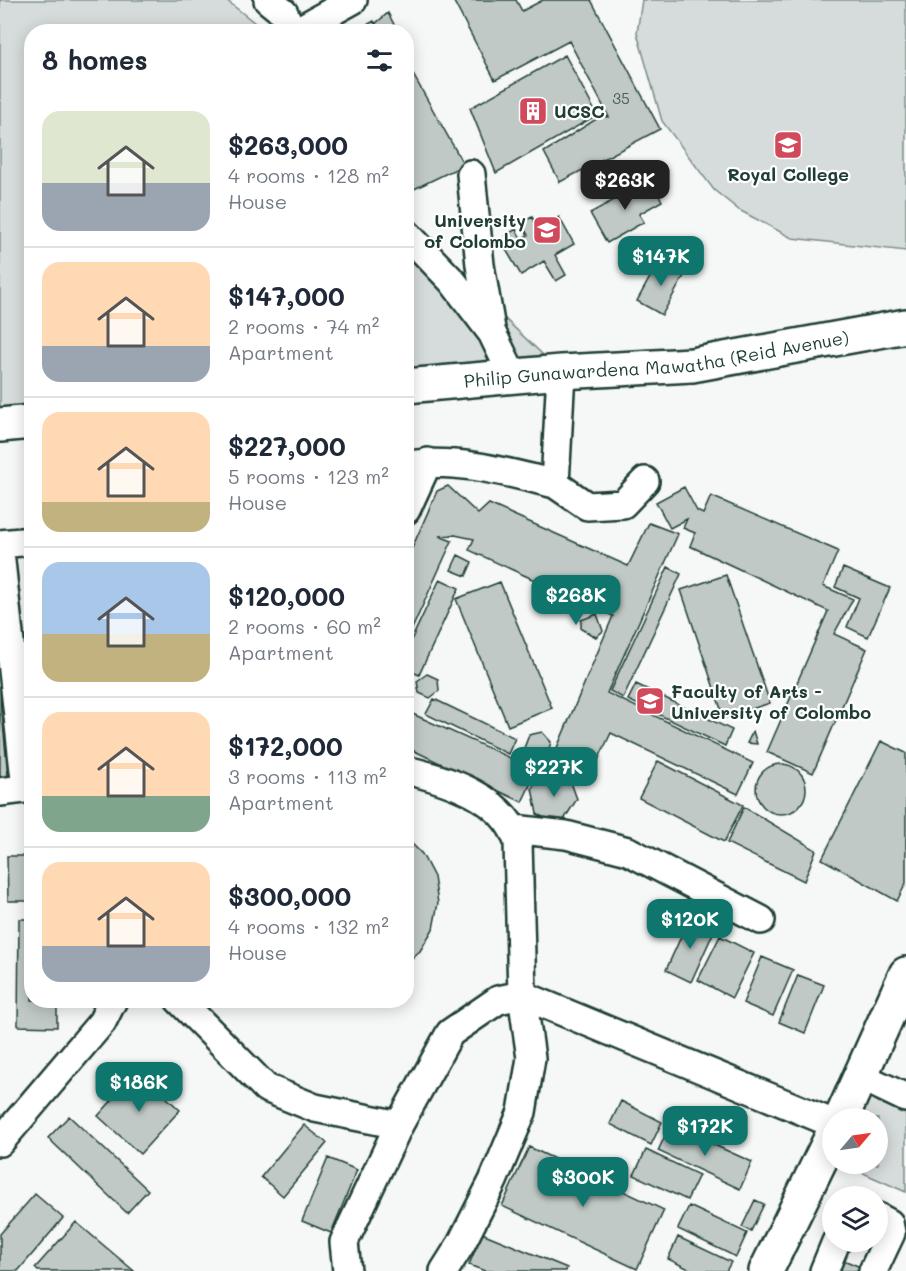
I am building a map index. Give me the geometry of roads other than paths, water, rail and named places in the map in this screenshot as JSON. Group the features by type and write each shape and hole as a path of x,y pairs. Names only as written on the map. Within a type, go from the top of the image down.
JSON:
{"main road":[{"name":"Philip Gunawardena Mawatha (Reid Avenue)","path":"414,386 561,372 692,365 906,326"},
{"path":"0,425 24,423"},
{"path":"846,1108 903,987"},
{"path":"766,1271 822,1156"}],"lane":[{"path":"268,0 284,13 290,24"},
{"path":"309,24 353,0"},
{"path":"471,174 480,265 492,333"},
{"path":"414,241 453,282 492,333 513,376"},
{"path":"555,484 561,372"},
{"path":"417,464 475,465 555,484 587,506 622,504 645,481"},
{"path":"0,544 24,542"},
{"path":"0,552 19,790"},
{"path":"414,772 443,779 489,803 514,829 518,842 522,995 531,1058 522,1112 493,1181 461,1244 444,1271"},
{"path":"514,829 566,835 628,851 761,920"},
{"path":"347,1271 344,1242 399,1125 450,1033 498,1000 522,995 822,1119"},
{"path":"0,1142 102,1022 109,1008"},
{"path":"187,1008 266,1088 315,1108 399,1125"},
{"path":"860,1076 906,1098"},
{"path":"888,1222 891,1233 888,1239"},
{"path":"824,1271 832,1252"},
{"path":"873,1271 882,1252"}],"place":[{"name":"UCSC","path":"533,111"},
{"name":"Royal College","path":"788,145"},
{"name":"University of Colombo","path":"547,230"},
{"name":"Faculty of Arts - University of Colombo","path":"650,701"}]}
